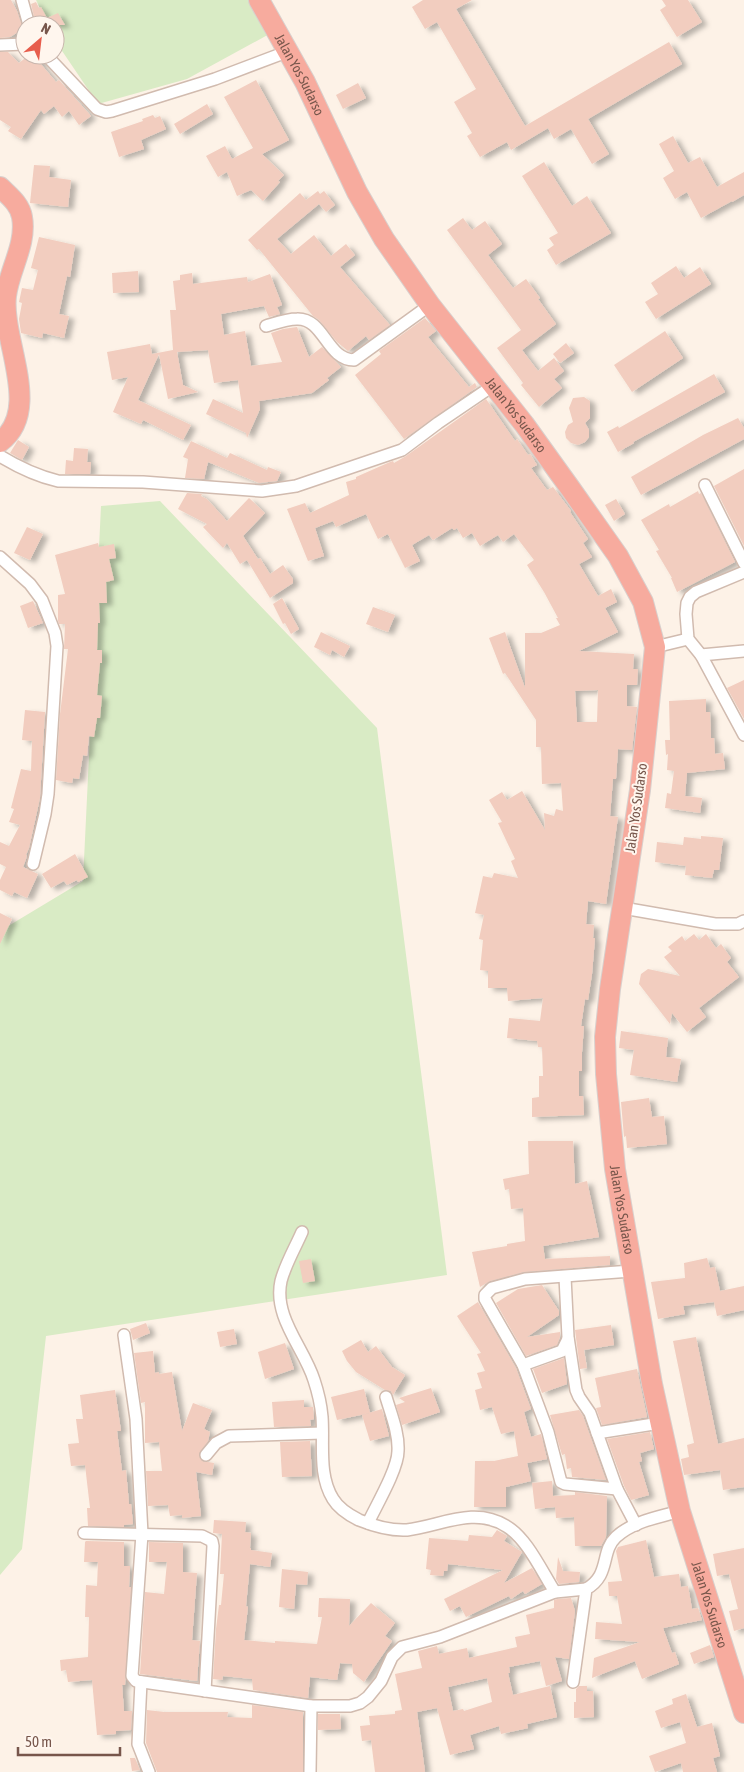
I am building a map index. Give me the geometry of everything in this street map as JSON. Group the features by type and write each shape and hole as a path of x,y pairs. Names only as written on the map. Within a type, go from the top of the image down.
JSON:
{"highway":[{"name":"Jalan Yos Sudarso","path":"260,0 305,82 356,192 384,240 430,305 530,432 618,556 643,602 654,647 640,790 610,989 605,1037 606,1074 614,1169 660,1423 680,1511 744,1713"},
{"path":"0,187 16,202 23,219 21,245 6,296 7,324 20,386 20,403 14,426 8,436 0,442"}],"street":[{"path":"22,0 26,15"},
{"path":"0,45 15,44"},
{"path":"55,65 97,109 106,112 215,79 289,51"},
{"path":"266,326 296,319 308,321 338,355 344,359 354,360 430,305"},
{"path":"0,456 44,478 58,482 143,482 262,491 296,486 402,450 494,385"},
{"path":"705,485 744,563"},
{"path":"0,557 30,584 42,600 55,633 57,646 46,814 33,864"},
{"path":"744,572 696,592 687,603 686,614 688,639 701,655 744,735"},
{"path":"654,647 688,639"},
{"path":"701,655 744,651"},
{"path":"622,908 720,924 738,924 744,921"},
{"path":"302,1232 284,1273 280,1304 287,1324 312,1375 318,1394 322,1418 325,1476 330,1494 334,1500 342,1510 351,1516 388,1530 406,1530 476,1516 491,1518 519,1536 555,1592"},
{"path":"617,1488 565,1484 561,1482 548,1432 523,1365 487,1304 485,1295 492,1288 525,1279 632,1271"},
{"path":"565,1277 568,1338 576,1390 590,1413 617,1488 636,1525"},
{"path":"124,1335 136,1419 142,1534 132,1676 136,1681 311,1706 350,1706 360,1703 374,1690 392,1657 402,1647 440,1637 555,1592 586,1589 592,1586 602,1574 612,1542 616,1537 636,1525 680,1511"},
{"path":"523,1365 562,1351 568,1338"},
{"path":"368,1524 396,1464 398,1451 396,1430 386,1397"},
{"path":"597,1433 660,1423"},
{"path":"206,1455 216,1443 229,1436 322,1433"},
{"path":"84,1533 202,1536 212,1541 205,1691"},
{"path":"573,1682 586,1589"},
{"path":"141,1682 138,1744 149,1772"},
{"path":"310,1772 311,1706"}],"green space":[{"path":"36,0 253,0 273,32 187,79 98,104 65,55 65,15 43,15"},
{"path":"160,501 377,728 447,1275 46,1336 22,1549 0,1575 0,931 83,881 101,506"}],"building":[{"path":"0,0 11,0 18,15 15,15 15,34 10,37 0,38"},
{"path":"423,0 472,0 456,9 525,126 669,42 682,64 588,119 609,154 592,164 571,129 554,139 548,128 511,150 507,142 480,157 467,136 472,133 454,102 476,89 437,22 425,29 412,7"},
{"path":"662,0 688,0 702,22 677,37 660,10 666,6"},
{"path":"36,2 45,15 34,15 31,4"},
{"path":"0,52 8,52 15,59 15,65 42,65 56,82 59,80 91,116 79,125 69,111 62,117 54,106 44,114 41,110 21,139 8,131 11,127 0,120"},
{"path":"256,80 289,140 262,154 284,175 263,201 251,190 237,196 227,172 218,177 206,156 225,146 232,159 253,148 224,97"},
{"path":"358,83 366,98 343,109 336,95"},
{"path":"207,104 213,114 180,134 174,124"},
{"path":"153,115 155,118 160,116 166,129 141,140 144,149 119,157 111,132 143,121 142,119"},
{"path":"673,136 688,163 700,157 717,187 744,172 744,195 701,218 687,192 675,199 663,178 674,171 659,144"},
{"path":"544,162 572,206 587,196 611,233 556,265 547,250 554,245 549,238 558,233 522,176"},
{"path":"34,165 50,166 49,177 71,180 68,207 30,203"},
{"path":"318,191 320,194 324,191 335,205 326,212 319,204 277,239 291,254 314,235 331,256 346,244 355,255 340,267 390,325 369,340 366,336 348,351 313,316 259,249 257,250 248,240 300,193 306,200"},
{"path":"463,218 472,230 485,221 502,244 488,255 513,288 526,279 556,324 522,350 538,371 554,358 564,371 554,379 562,388 539,407 521,385 523,383 497,348 521,330 447,230"},
{"path":"39,237 75,245 70,277 67,276 59,314 69,316 64,338 43,333 42,338 21,333 19,319 22,303 19,302 22,288 33,290 38,270 31,268"},
{"path":"676,266 684,278 700,267 711,284 656,319 645,302 658,294 651,283"},
{"path":"138,271 139,292 113,293 112,273"},
{"path":"192,273 193,284 247,277 248,282 270,274 282,305 277,307 280,314 269,317 264,306 221,314 224,335 245,331 251,366 282,362 271,333 297,327 309,357 322,347 341,367 327,378 329,380 312,393 259,401 260,409 247,438 246,433 206,414 213,399 243,413 238,380 214,383 208,350 177,352 183,385 198,392 168,399 159,354 138,400 191,425 183,440 143,420 141,424 113,412 128,377 112,380 107,352 150,344 152,354 173,350 170,310 176,310 173,281 180,280 180,275"},
{"path":"425,318 436,331 428,337 469,387 475,383 477,387 404,439 355,375 381,354 379,351"},
{"path":"665,331 683,358 632,392 614,365"},
{"path":"566,343 574,353 560,363 553,354"},
{"path":"714,374 725,392 618,452 607,432 618,426 619,428"},
{"path":"584,397 590,401 590,418 585,423 589,430 589,437 585,442 578,445 571,443 566,438 565,432 568,425 573,422 569,408 573,398"},
{"path":"486,399 515,441 517,439 528,455 530,454 537,465 531,468 547,490 553,487 571,511 588,539 583,543 592,557 579,564 598,596 611,589 617,602 605,608 618,632 579,651 634,654 633,669 638,669 637,685 627,685 627,706 637,707 632,750 618,749 616,779 613,779 610,816 618,817 606,904 588,901 586,924 594,925 593,938 595,938 588,1000 585,999 581,1026 584,1026 582,1071 579,1071 579,1096 583,1096 584,1115 532,1117 532,1098 539,1097 539,1076 543,1076 542,1047 538,1047 537,1041 507,1038 509,1018 540,1021 543,998 508,1001 507,988 488,988 488,971 480,970 483,940 479,939 484,915 475,913 483,876 492,878 494,873 518,878 511,861 515,859 498,823 502,822 489,800 502,792 507,800 522,791 545,830 544,813 554,816 556,809 563,811 561,783 542,784 541,747 536,747 536,720 505,673 503,674 489,638 505,632 525,688 525,633 541,633 560,625 544,592 527,565 534,560 514,534 503,542 498,535 480,546 472,533 463,538 457,528 454,530 452,528 433,540 429,535 412,545 420,561 405,568 388,534 378,539 366,514 336,527 333,521 315,528 324,556 308,561 287,509 305,503 310,513 349,495 346,482 390,462 393,461 394,463","holes":["598,690 597,722 577,722 575,691"]},
{"path":"738,418 744,428 744,439 641,495 631,477 703,435"},
{"path":"18,440 29,447 22,460 10,453"},
{"path":"191,441 227,458 230,453 267,470 268,467 281,472 277,481 259,483 208,462 204,479 185,478 188,459 183,457"},
{"path":"74,448 88,449 87,462 91,462 90,474 65,474 66,460 73,461"},
{"path":"744,469 744,546 714,486"},
{"path":"698,491 699,494 701,493 735,562 677,592 672,578 656,551 659,550 641,520 669,504 670,507"},
{"path":"187,493 202,494 201,496 207,499 227,521 249,498 265,513 243,536 270,574 283,565 293,579 293,583 270,598 247,560 240,564 227,543 223,548 203,527 207,524 178,509"},
{"path":"616,499 625,514 614,521 605,505"},
{"path":"27,527 43,534 30,560 14,553"},
{"path":"98,543 99,547 114,544 116,558 109,559 114,580 106,582 107,603 99,603 100,623 98,623 97,650 102,650 102,663 100,663 97,695 102,696 100,718 97,718 94,737 89,736 87,756 83,755 79,779 73,778 72,783 56,780 60,714 68,649 64,649 65,624 59,624 58,621 58,595 65,594 55,555"},
{"path":"282,598 299,629 291,634 285,623 283,624 273,604"},
{"path":"33,601 43,623 28,628 20,606"},
{"path":"373,607 395,615 388,632 366,624"},
{"path":"321,632 350,646 344,657 332,650 330,655 314,647"},
{"path":"744,680 744,719 727,688"},
{"path":"706,699 706,712 710,712 711,738 714,738 715,754 723,753 725,769 687,773 685,796 702,798 700,813 665,808 667,793 671,794 674,771 667,770 668,754 666,755 665,740 670,740 669,701"},
{"path":"25,710 45,712 40,798 23,867 38,874 27,898 14,892 12,896 0,890 0,880 6,867 0,864 0,842 9,846 20,825 9,822 14,809 11,808 21,769 31,771 32,741 22,740"},
{"path":"701,836 723,838 719,870 714,870 712,878 685,875 686,866 655,862 657,842 683,845 684,837 701,839"},
{"path":"75,854 88,877 67,885 64,881 51,888 42,874"},
{"path":"0,913 12,919 0,944"},
{"path":"694,934 699,940 706,934 716,948 721,944 731,958 727,962 739,977 699,1008 706,1017 687,1032 672,1013 670,1024 639,984 641,974 648,969 680,976 664,957 672,951 668,947 682,936 685,941"},
{"path":"621,1031 668,1038 666,1057 681,1059 677,1082 630,1075 634,1050 619,1048"},
{"path":"649,1098 652,1117 664,1116 667,1144 627,1148 626,1136 624,1137 621,1102"},
{"path":"528,1141 573,1141 575,1184 587,1181 599,1237 543,1246 545,1259 610,1256 610,1265 524,1272 490,1281 480,1287 472,1252 525,1241 523,1208 511,1209 509,1189 505,1190 503,1179 529,1174"},
{"path":"707,1258 710,1268 715,1267 720,1291 744,1286 744,1310 717,1316 714,1302 683,1306 685,1314 658,1319 651,1282 685,1278 684,1263"},
{"path":"311,1259 315,1281 303,1283 299,1261"},
{"path":"542,1285 559,1311 559,1315 527,1337 560,1332 560,1337 557,1345 526,1356 496,1303 518,1289"},
{"path":"478,1302 516,1368 531,1409 524,1412 531,1437 541,1434 547,1459 527,1463 531,1481 506,1487 506,1507 474,1507 475,1461 494,1461 518,1456 514,1431 501,1434 492,1407 480,1410 475,1390 482,1388 477,1373 485,1371 477,1354 481,1353 457,1316"},
{"path":"146,1323 150,1333 133,1340 130,1329"},
{"path":"611,1325 614,1345 584,1350 587,1368 580,1369 575,1330"},
{"path":"234,1329 237,1344 220,1347 217,1332"},
{"path":"696,1337 718,1444 744,1438 744,1487 723,1490 720,1470 684,1475 681,1459 689,1457 687,1445 694,1443 673,1341"},
{"path":"361,1340 368,1352 376,1346 392,1367 405,1375 393,1395 391,1391 385,1390 356,1372 347,1361 342,1351"},
{"path":"285,1343 294,1369 265,1379 258,1352"},
{"path":"153,1351 155,1373 172,1372 182,1431 193,1403 212,1410 204,1429 210,1432 208,1441 199,1454 202,1461 214,1463 212,1475 196,1472 201,1516 182,1518 182,1515 170,1516 168,1505 148,1506 146,1471 162,1471 159,1442 145,1443 145,1402 141,1403 134,1353"},
{"path":"564,1358 567,1384 542,1393 533,1369"},
{"path":"637,1369 647,1417 602,1425 596,1408 601,1407 595,1378"},
{"path":"431,1388 440,1412 402,1425 396,1405 405,1402 399,1398"},
{"path":"364,1389 370,1413 337,1420 331,1397"},
{"path":"115,1390 121,1431 117,1431 122,1471 126,1470 133,1524 124,1525 124,1527 88,1526 87,1508 90,1508 85,1465 71,1466 68,1444 79,1443 76,1419 83,1419 80,1395"},
{"path":"304,1400 304,1407 313,1407 314,1419 310,1420 311,1426 274,1427 272,1402"},
{"path":"382,1409 389,1436 370,1441 362,1415"},
{"path":"579,1410 583,1416 606,1480 572,1477 571,1468 567,1469 565,1454 562,1455 550,1415"},
{"path":"650,1432 654,1449 640,1453 642,1461 639,1462 649,1495 631,1500 607,1439"},
{"path":"310,1441 312,1476 282,1477 280,1442"},
{"path":"552,1481 553,1496 575,1495 575,1492 607,1496 606,1537 601,1546 575,1546 574,1517 556,1518 555,1507 535,1509 532,1483"},
{"path":"214,1520 246,1522 245,1532 251,1533 251,1550 272,1553 270,1567 250,1564 244,1640 317,1644 322,1617 318,1617 319,1598 350,1599 349,1626 371,1603 395,1623 385,1636 392,1641 364,1682 353,1673 352,1664 340,1663 337,1680 310,1677 308,1698 253,1690 252,1679 223,1676 222,1680 213,1679 216,1629 224,1574 220,1574 222,1534 213,1533"},
{"path":"497,1530 507,1536 504,1541 522,1552 504,1583 532,1568 542,1584 525,1594 523,1591 511,1599 509,1596 466,1617 460,1606 450,1611 444,1599 503,1570 448,1564 447,1571 444,1571 443,1576 430,1575 431,1570 426,1569 429,1538 468,1541 469,1535 492,1537"},
{"path":"646,1540 654,1577 679,1574 681,1587 688,1586 692,1609 698,1608 702,1620 663,1628 672,1653 675,1652 679,1664 642,1679 635,1661 592,1678 594,1658 640,1642 595,1639 596,1622 622,1624 617,1596 609,1596 608,1582 622,1581 616,1551 618,1547"},
{"path":"86,1541 124,1542 124,1566 130,1566 129,1587 131,1587 125,1685 122,1685 124,1711 132,1711 131,1730 116,1731 116,1734 97,1735 92,1680 68,1682 66,1670 61,1671 60,1660 88,1657 89,1617 85,1617 86,1585 97,1586 98,1562 84,1562"},
{"path":"149,1542 183,1543 183,1572 197,1573 192,1640 200,1641 197,1681 140,1674 145,1592 164,1594 167,1562 149,1562"},
{"path":"744,1548 744,1628 734,1631 729,1611 738,1609 729,1574 717,1576 713,1554"},
{"path":"558,1557 563,1571 580,1572 579,1582 559,1584 556,1579"},
{"path":"282,1569 308,1572 307,1585 296,1584 294,1609 279,1607"},
{"path":"571,1598 575,1611 569,1659 555,1657 562,1681 546,1686 540,1661 509,1667 510,1673 508,1673 513,1695 550,1686 557,1717 527,1724 528,1728 501,1734 499,1726 470,1735 474,1749 450,1755 437,1708 417,1712 425,1772 375,1772 371,1740 362,1741 360,1726 370,1725 369,1716 395,1714 395,1711 402,1710 395,1674 422,1668 418,1651 437,1646 439,1654 467,1648 469,1658 517,1647 515,1637 530,1634 526,1615 554,1608 554,1600","holes":["487,1678 492,1702 464,1711 463,1709 453,1711 448,1687"]},
{"path":"710,1645 714,1657 694,1664 690,1653"},
{"path":"579,1686 587,1686 587,1691 593,1691 594,1717 574,1718 576,1689"},
{"path":"686,1694 697,1727 712,1723 720,1756 713,1758 717,1772 683,1772 681,1763 655,1772 649,1756 686,1743 680,1722 661,1728 655,1711 673,1704 672,1699"},
{"path":"252,1705 303,1712 303,1772 157,1772 146,1743 147,1710 164,1712 228,1712 227,1717 252,1718"},
{"path":"318,1714 340,1714 341,1729 318,1730"},
{"path":"130,1758 135,1758 140,1770 132,1771"}]}
